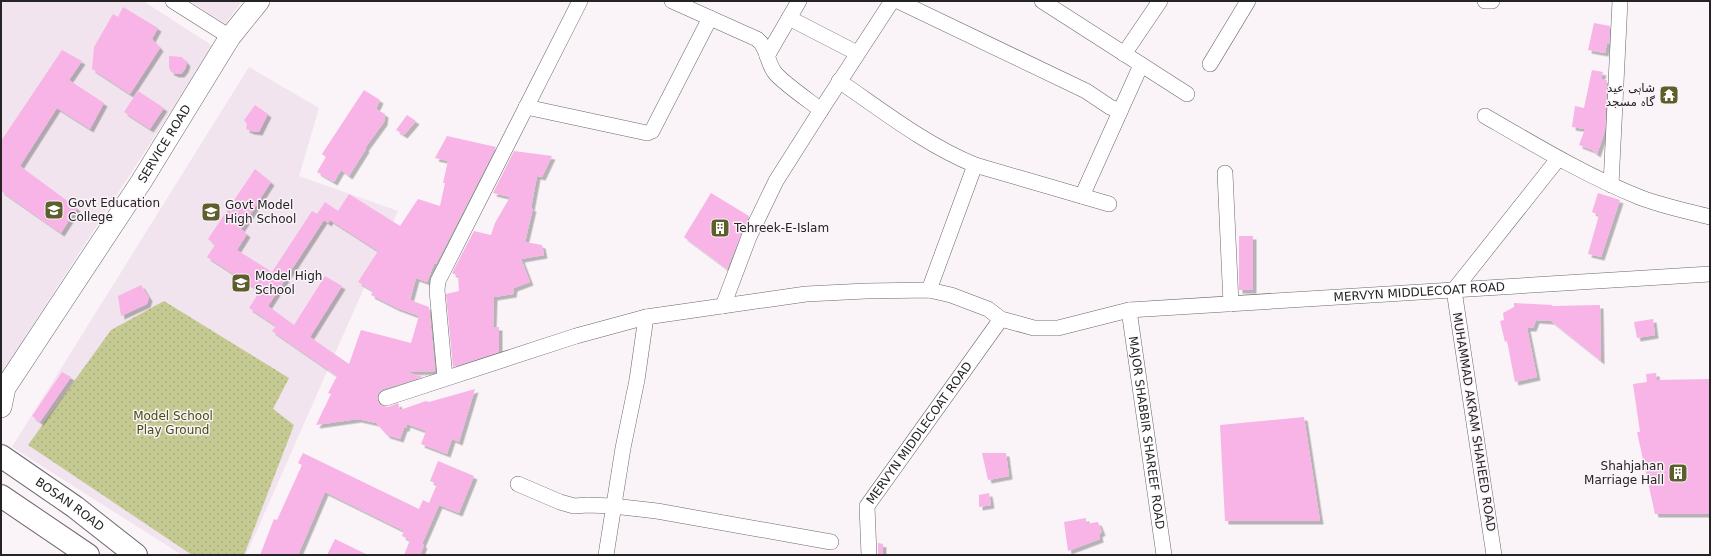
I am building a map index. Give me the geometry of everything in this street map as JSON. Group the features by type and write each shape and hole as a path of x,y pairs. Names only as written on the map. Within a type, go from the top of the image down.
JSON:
{"main road":[{"name":"BOSAN ROAD","path":"1,456 75,507 136,555"},
{"path":"1,496 88,555"}],"street":[{"path":"173,1 230,37"},
{"name":"SERVICE ROAD","path":"2,395 141,182 230,37 259,1"},
{"path":"445,378 437,290 438,281 580,1"},
{"path":"672,1 757,39 764,44 767,56 776,75 820,110"},
{"path":"723,306 749,237 776,182 820,110 892,1"},
{"path":"898,1 1072,84 1086,91 1110,107 1120,111"},
{"path":"1042,1 1187,94"},
{"path":"1124,54 1160,1"},
{"path":"1210,64 1248,1"},
{"path":"1485,1 1492,1"},
{"path":"1611,185 1620,1"},
{"path":"767,56 793,7 857,53"},
{"path":"526,106 647,133 652,131 710,18"},
{"path":"1082,196 1141,65"},
{"path":"839,82 936,147 975,166 1109,204"},
{"path":"1485,116 1558,159 1611,185 1641,198 1710,217"},
{"path":"1454,290 1558,159"},
{"path":"929,290 975,166"},
{"path":"1225,173 1231,304"},
{"name":"MERVYN MIDDLECOAT ROAD","path":"386,398 576,336 646,317 806,294 929,290 950,295 988,309 1001,319 1034,328 1058,328 1129,310 1710,274"},
{"name":"MUHAMMAD AKRAM SHAHEED ROAD","path":"1454,290 1494,555"},
{"name":"MAJOR SHABBIR SHAREEF ROAD","path":"1129,310 1164,555"},
{"path":"606,555 613,506 637,380 646,317"},
{"name":"MERVYN MIDDLECOAT ROAD","path":"869,555 867,506 1001,319"},
{"path":"518,484 560,502 574,506 613,506 657,511 831,542"}],"shaded area":[{"name":"Govt Education College","path":"1,1 143,1 213,46 1,374"},
{"path":"190,1 242,1 225,24"},
{"name":"Model High School","path":"249,67 319,108 299,176 398,211 246,555 182,555 12,447"}],"green space":[{"name":"Model School Play Ground","path":"164,301 289,378 273,409 294,425 244,555 192,555 28,445 111,330"}],"building":[{"path":"123,7 158,28 152,39 160,48 130,94 92,69 94,47 113,14 118,17"},
{"path":"1594,23 1610,26 1609,44 1607,43 1605,53 1588,50"},
{"path":"62,50 82,61 69,80 104,103 90,129 57,108 20,166 77,208 61,233 1,191 1,141"},
{"path":"169,56 182,57 187,63 181,74 171,72 169,67"},
{"path":"1592,70 1603,72 1601,79 1607,80 1605,131 1597,154 1592,150 1579,145 1585,129 1572,127 1575,106 1584,108"},
{"path":"364,90 380,100 376,109 385,114 384,122 365,148 366,149 349,176 341,170 334,182 317,172 326,157 322,154"},
{"path":"138,91 164,108 150,129 124,112"},
{"path":"255,105 268,114 259,132 246,129 247,124 244,120"},
{"path":"407,115 416,121 404,135 396,130"},
{"path":"447,136 496,147 436,264 434,264 427,282 416,278 410,300 429,307 435,371 407,372 423,377 383,389 379,392 377,397 380,405 388,407 398,403 400,410 426,401 429,402 475,389 459,442 452,439 447,454 421,444 426,431 407,424 400,439 387,435 376,423 358,419 316,425 331,394 328,393 337,376 272,331 276,326 249,308 260,291 207,257 215,245 208,239 255,169 271,182 241,229 247,234 237,250 272,272 312,211 317,214 325,202 338,211 349,194 400,226 418,199 440,206 448,161 435,158","holes":["324,220 328,223 330,220 378,251 358,282 373,291 371,295 397,308 419,316 411,343 361,330 349,364 310,337 342,286 325,276 294,325 268,306"]},
{"path":"514,151 552,156 542,177 537,176 531,208 533,208 525,242 542,245 544,255 521,259 530,282 514,288 513,294 494,297 493,327 499,327 499,352 453,367 446,294 459,291 458,276 452,273 474,231 491,235 495,223 510,197 493,193"},
{"name":"Tehreek-E-Islam","path":"711,193 749,216 727,269 684,237"},
{"path":"1598,193 1620,200 1601,257 1588,254 1599,215 1592,212"},
{"path":"1239,236 1253,236 1253,290 1239,290"},
{"path":"141,285 149,298 147,304 121,316 118,296"},
{"path":"1514,303 1552,306 1600,305 1601,361 1551,321 1536,320 1533,328 1527,328 1537,377 1515,382 1507,341 1505,342 1500,321 1504,320 1503,313 1514,307"},
{"path":"1653,319 1655,335 1637,338 1634,322"},
{"path":"62,372 71,377 40,422 32,416"},
{"name":"Shahjahan Marriage Hall","path":"1656,373 1657,380 1710,379 1710,514 1655,514 1637,432 1640,432 1633,384 1647,382 1646,374"},
{"path":"1304,417 1320,521 1225,521 1220,425"},
{"path":"303,453 419,509 423,500 429,503 437,484 430,481 438,461 474,476 459,513 439,505 422,544 424,545 420,555 404,555 410,540 402,536 404,531 325,492 298,555 260,555 274,519 277,520 302,465 298,463"},
{"path":"982,453 1006,453 1009,476 988,480"},
{"path":"989,493 991,505 979,507 979,495"},
{"path":"1086,518 1086,524 1098,522 1102,532 1099,534 1100,539 1068,551 1064,522"},
{"path":"335,539 368,555 327,555"},
{"path":"878,543 883,544 883,555 878,555"}],"place":[{"name":"شاہی عید گاہ مسجد","path":"1669,95"},
{"name":"Govt Education College","path":"54,210"},
{"name":"Govt Model High School","path":"211,212"},
{"name":"Tehreek-E-Islam","path":"720,228"},
{"name":"Model High School","path":"241,283"},
{"name":"Shahjahan Marriage Hall","path":"1678,473"}]}
